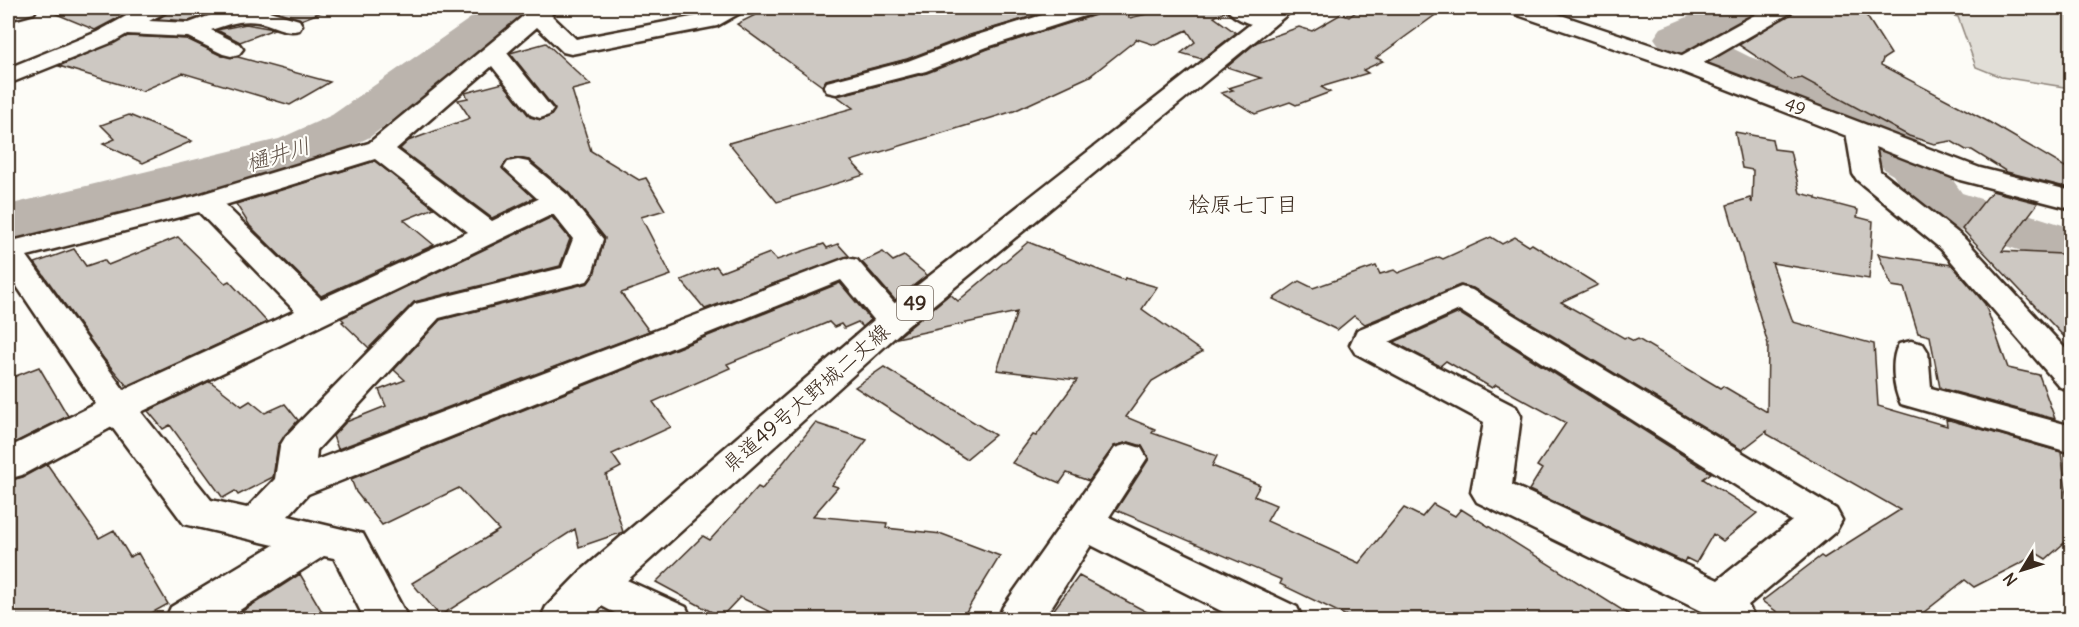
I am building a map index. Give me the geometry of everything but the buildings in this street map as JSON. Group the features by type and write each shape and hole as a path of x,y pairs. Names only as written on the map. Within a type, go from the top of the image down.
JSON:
{"street":[{"path":"8,14 26,8"},
{"path":"8,77 105,37 156,8"},
{"path":"387,620 348,545 198,513 118,408 8,251 205,202 379,149 542,11 571,47 709,21 732,8"},
{"path":"836,87 917,66 980,42 1086,8"},
{"name":"49","path":"1520,8 1684,64 1970,174 2072,200"},
{"path":"1684,64 1782,8"},
{"name":"県道49号大野城二丈線","path":"562,620 596,584 893,321 1262,12"},
{"path":"192,30 228,16 259,15 291,25"},
{"path":"122,27 192,30 231,49"},
{"path":"493,52 540,110"},
{"path":"1863,133 1867,174 1952,243 2072,379"},
{"path":"379,149 489,234"},
{"path":"294,484 299,446 427,311 576,274 588,239 558,201 518,168"},
{"path":"8,465 118,408 558,201"},
{"path":"205,202 316,314"},
{"path":"256,525 294,484 846,267 893,321"},
{"path":"1461,297 1822,520 1728,610 1491,492 1503,416 1367,345 1369,338 1461,297"},
{"path":"1911,352 1914,395 2072,440"},
{"path":"1019,620 1128,458"},
{"path":"1084,523 1281,620"},
{"path":"187,620 318,539"},
{"path":"596,584 670,620"}],"shaded area":[{"path":"1923,8 1953,8 1955,10 1954,8 2071,8 2071,88 2001,77 1976,67 1958,17"}],"waterway":[{"name":"樋井川","path":"8,223 298,151 351,126 513,8"},
{"path":"1746,8 1677,38 1733,67 1862,113 1905,159 1913,164 1937,198 1935,203 2048,240 2072,251"}],"district":[{"name":"桧原七丁目","path":"1243,204"}]}
